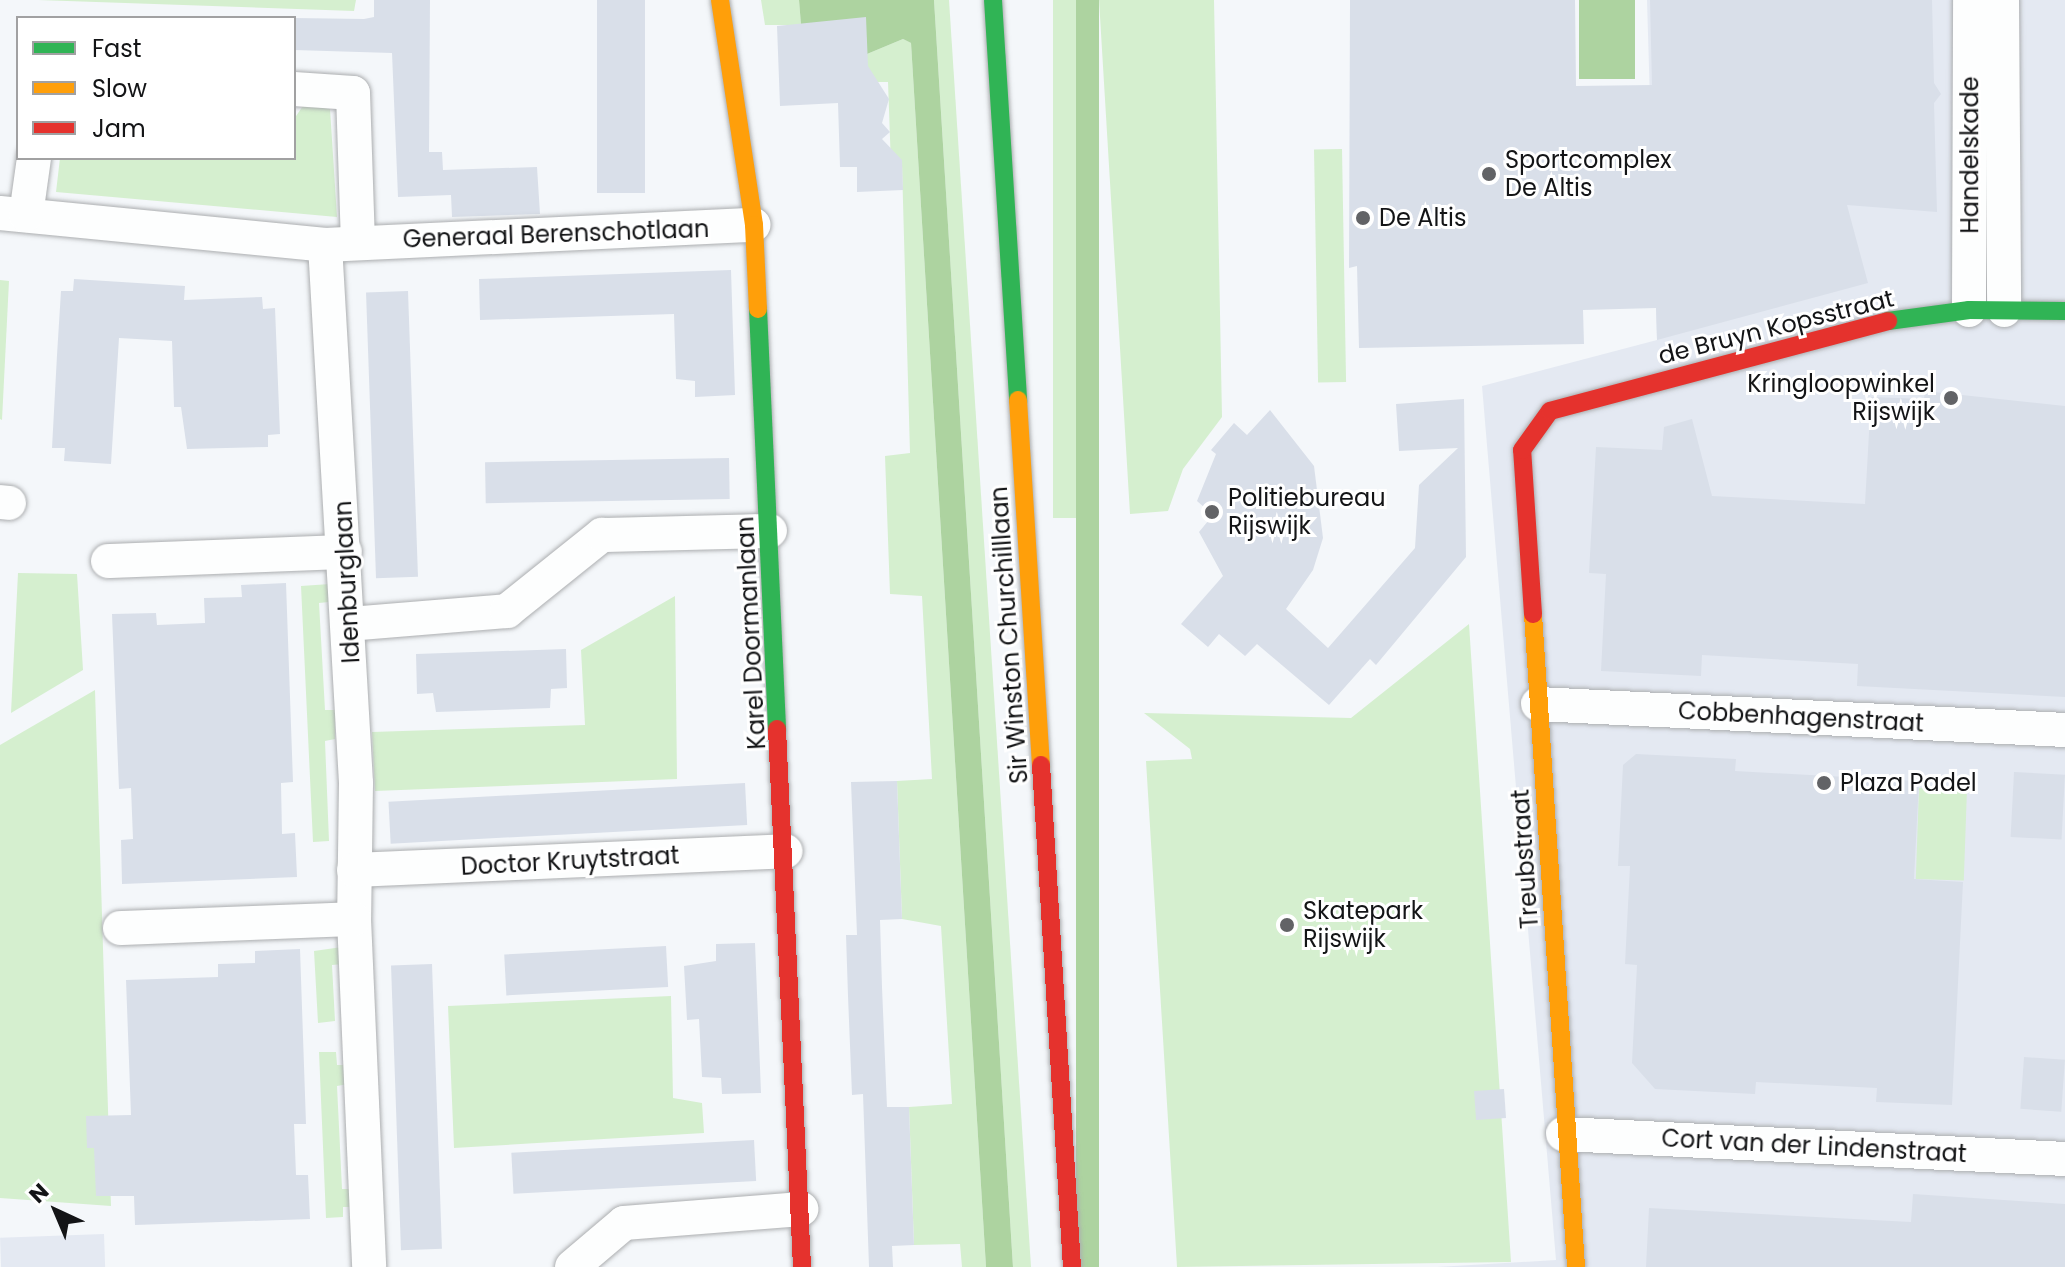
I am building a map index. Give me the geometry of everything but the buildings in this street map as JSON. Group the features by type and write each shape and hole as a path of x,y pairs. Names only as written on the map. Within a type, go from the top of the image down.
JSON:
{"street":[{"name":"Karel Doormanlaan","path":"720,0 754,225 786,851 802,1267"},
{"name":"Sir Winston Churchilllaan","path":"993,0 1072,1267"},
{"name":"Handelskade","path":"1969,310 1970,0"},
{"name":"Handelskade","path":"2002,0 2004,310"},
{"path":"296,89 353,93 342,244"},
{"name":"Generaal Berenschotlaan","path":"33,160 13,214 342,244 754,225"},
{"name":"Idenburglaan","path":"342,244 345,552 354,919 369,1267"},
{"name":"de Bruyn Kopsstraat","path":"1522,450 1550,411 1885,321 1969,310 2065,311"},
{"name":"Treubstraat","path":"1522,450 1563,1134 1576,1267"},
{"path":"349,624 507,611 602,535 770,531"},
{"path":"108,561 345,552"},
{"name":"Cobbenhagenstraat","path":"1538,704 2065,730"},
{"name":"Doctor Kruytstraat","path":"354,870 786,851"},
{"path":"120,928 354,919"},
{"name":"Cort van der Lindenstraat","path":"1563,1134 2065,1159"},
{"path":"572,1267 624,1223 801,1209"}],"shaded area":[{"path":"38,0 356,0 354,11"},
{"path":"761,0 799,0 801,25 765,25"},
{"path":"799,0 934,0 1013,1267 986,1267 911,43 903,39 867,54 865,18 801,25"},
{"path":"934,0 949,0 1031,1267 1013,1267"},
{"path":"1053,0 1076,0 1076,518 1053,518"},
{"path":"1076,0 1099,0 1099,1267 1076,1267"},
{"path":"1099,0 1214,0 1222,417 1183,469 1168,511 1130,514"},
{"path":"1579,0 1635,0 1635,79 1579,79"},
{"path":"1647,0 2065,0 2065,1267 1437,1267 1556,1260 1482,386 1657,340"},
{"path":"903,39 911,43 986,1267 962,1267 960,1244 914,1245 909,1107 952,1104 941,926 902,919 897,781 932,779 922,596 890,594 885,456 910,453 902,166 891,166 888,82 867,82 867,54"},
{"path":"305,103 330,109 337,217 56,192 60,160 296,160 296,116"},
{"path":"1314,149 1342,149 1346,382 1318,382"},
{"path":"0,280 9,281 2,420 0,419"},
{"path":"18,573 77,574 83,670 11,713"},
{"path":"330,584 329,602 319,603 325,710 335,710 335,739 325,741 329,841 313,842 301,586"},
{"path":"675,596 677,779 375,791 372,732 585,725 581,650"},
{"path":"1469,624 1511,1262 1177,1267 1146,761 1192,759 1190,749 1144,713 1351,718"},
{"path":"95,690 111,1206 0,1198 0,745"},
{"path":"1919,788 1967,790 1964,881 1916,879"},
{"path":"342,947 343,964 332,965 335,1021 318,1023 314,951"},
{"path":"671,996 673,1098 702,1103 704,1133 454,1148 448,1006"},
{"path":"319,1052 336,1052 337,1065 348,1065 348,1084 337,1086 342,1189 352,1189 353,1207 343,1207 343,1217 326,1218"},
{"path":"104,1234 105,1267 1,1267 0,1238"}],"traffic: fast":[{"path":"993,0 1018,400"},
{"path":"758,309 777,729"},
{"path":"1888,321 1969,310 2065,311"}],"traffic: slow":[{"path":"720,0 754,225 758,309"},
{"path":"1018,400 1041,765"},
{"path":"1533,614 1576,1267"}],"traffic: jam":[{"path":"1533,614 1522,450 1550,411 1888,321"},
{"path":"777,729 802,1267"},
{"path":"1041,765 1072,1267"}],"place":[{"name":"Sportcomplex De Altis","path":"1489,174"},
{"name":"De Altis","path":"1363,218"},
{"name":"Kringloopwinkel Rijswijk","path":"1951,398"},
{"name":"Politiebureau Rijswijk","path":"1212,512"},
{"name":"Plaza Padel","path":"1824,783"},
{"name":"Skatepark Rijswijk","path":"1287,925"}]}
